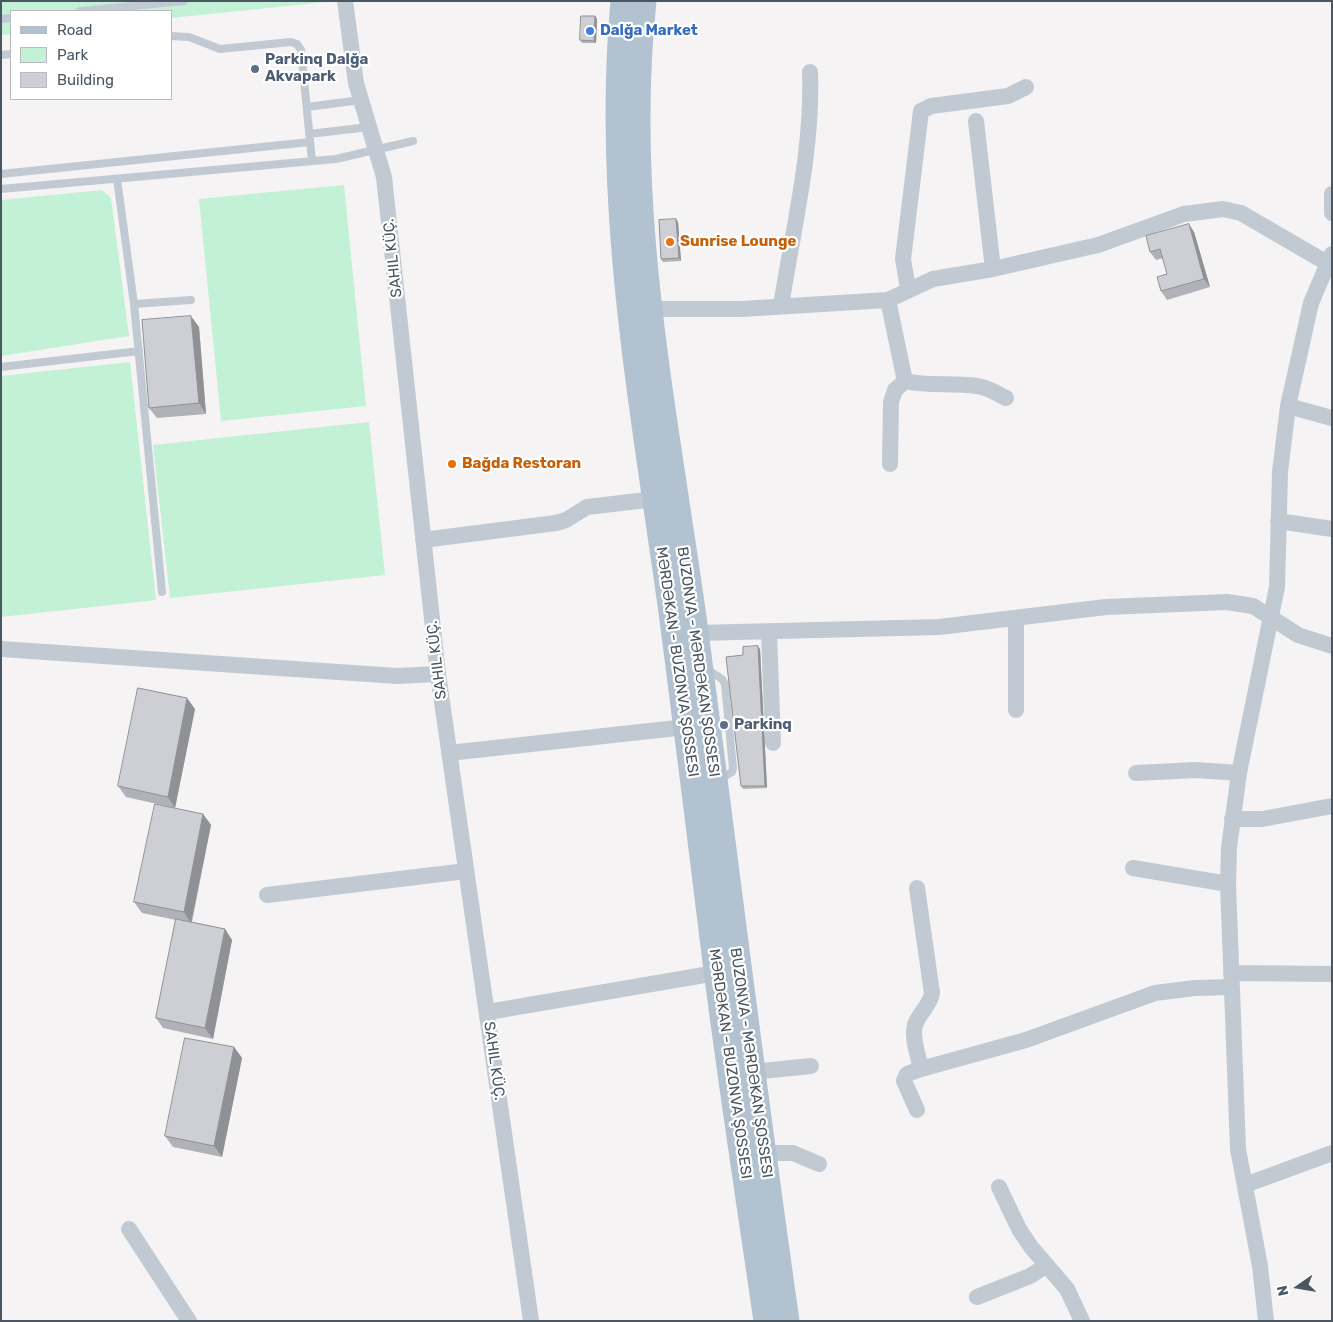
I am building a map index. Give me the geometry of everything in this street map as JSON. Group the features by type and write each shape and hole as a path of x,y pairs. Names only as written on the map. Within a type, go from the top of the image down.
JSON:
{"main road":[{"name":"MƏRDƏKAN - BUZONVA ŞOSSESI","path":"623,1 618,104 618,161 622,231 630,312 686,727 716,972 766,1321"},
{"name":"BUZONVA - MƏRDƏKAN ŞOSSESI","path":"644,1 638,88 639,162 642,231 649,310 696,633 752,1072 787,1321"}],"street":[{"name":"SAHIL KÜÇ.","path":"345,1 352,61 360,100 377,151 385,184 438,674 531,1321"},
{"path":"781,306 805,153 811,99 810,72"},
{"path":"908,290 903,260 921,111 932,106 1008,96 1026,87"},
{"path":"976,121 993,269"},
{"path":"1332,194 1332,213"},
{"path":"649,310 741,309 888,300 933,279 993,269 1098,245 1193,212 1223,209 1241,212 1329,258 1325,283 1306,322 1288,406 1280,472 1278,571 1271,619 1239,773 1232,819 1228,884 1238,1140 1260,1266 1266,1321"},
{"path":"888,300 905,381"},
{"path":"905,381 923,386 975,385 1006,398"},
{"path":"890,464 891,402 895,390 905,381"},
{"path":"1288,406 1332,418"},
{"path":"423,540 556,523 566,520 587,507 655,499"},
{"path":"1278,521 1332,529"},
{"path":"696,633 932,627 1016,619 1106,607 1227,602 1253,606 1298,635 1332,646"},
{"path":"1016,619 1016,710"},
{"path":"768,632 773,743"},
{"path":"1,650 397,676 438,674"},
{"path":"449,753 686,727"},
{"path":"1136,773 1196,770 1239,773"},
{"path":"1232,819 1262,819 1332,806"},
{"path":"1133,868 1228,884"},
{"path":"266,895 466,871"},
{"path":"917,888 932,993 931,1000 915,1026 914,1035 921,1069"},
{"path":"488,1012 716,972"},
{"path":"917,1110 904,1081 908,1074 921,1069 1026,1040 1155,994 1232,980 1332,974"},
{"path":"752,1072 811,1066"},
{"path":"763,1153 793,1153 819,1164"},
{"path":"1245,1186 1332,1153"},
{"path":"999,1187 1019,1229 1067,1289 1082,1321"},
{"path":"129,1229 189,1321"},
{"path":"977,1297 1024,1279 1047,1265"}],"lane":[{"path":"90,10 184,1"},
{"path":"172,36 189,37 212,48 220,49 291,42 298,44 301,50 312,161"},
{"path":"307,107 360,100"},
{"path":"1,174 310,138 369,127"},
{"path":"1,189 312,161 377,151 413,140"},
{"path":"117,179 134,304 162,592"},
{"path":"134,304 191,300"},
{"path":"1,367 139,351"}],"green space":[{"path":"1,1 326,1 172,18 172,10 10,10 10,34 1,35"},
{"path":"344,185 366,406 221,421 199,199"},
{"path":"102,190 111,198 129,336 1,356 1,200"},
{"path":"130,362 156,600 1,617 1,376"},
{"path":"369,422 385,575 170,598 153,445"}],"building":[{"path":"581,16 595,16 594,41 580,40"},
{"path":"676,219 679,258 661,259 659,220"},
{"path":"1189,224 1204,279 1161,291 1157,277 1167,274 1160,249 1150,252 1146,236"},
{"path":"191,316 199,403 149,408 142,320"},
{"path":"758,646 765,786 741,786 726,657 743,655 743,647"},
{"path":"138,688 187,698 168,797 118,786"},
{"path":"155,804 203,814 184,912 134,902"},
{"path":"176,919 225,929 205,1028 156,1018"},
{"path":"185,1038 234,1047 214,1146 165,1136"}],"place":[{"name":"Dalğa Market","path":"590,31"},
{"name":"Parkinq Dalğa Akvapark","path":"255,69"},
{"name":"Sunrise Lounge","path":"670,242"},
{"name":"Bağda Restoran","path":"452,464"},
{"name":"Parkinq","path":"724,725"}]}
